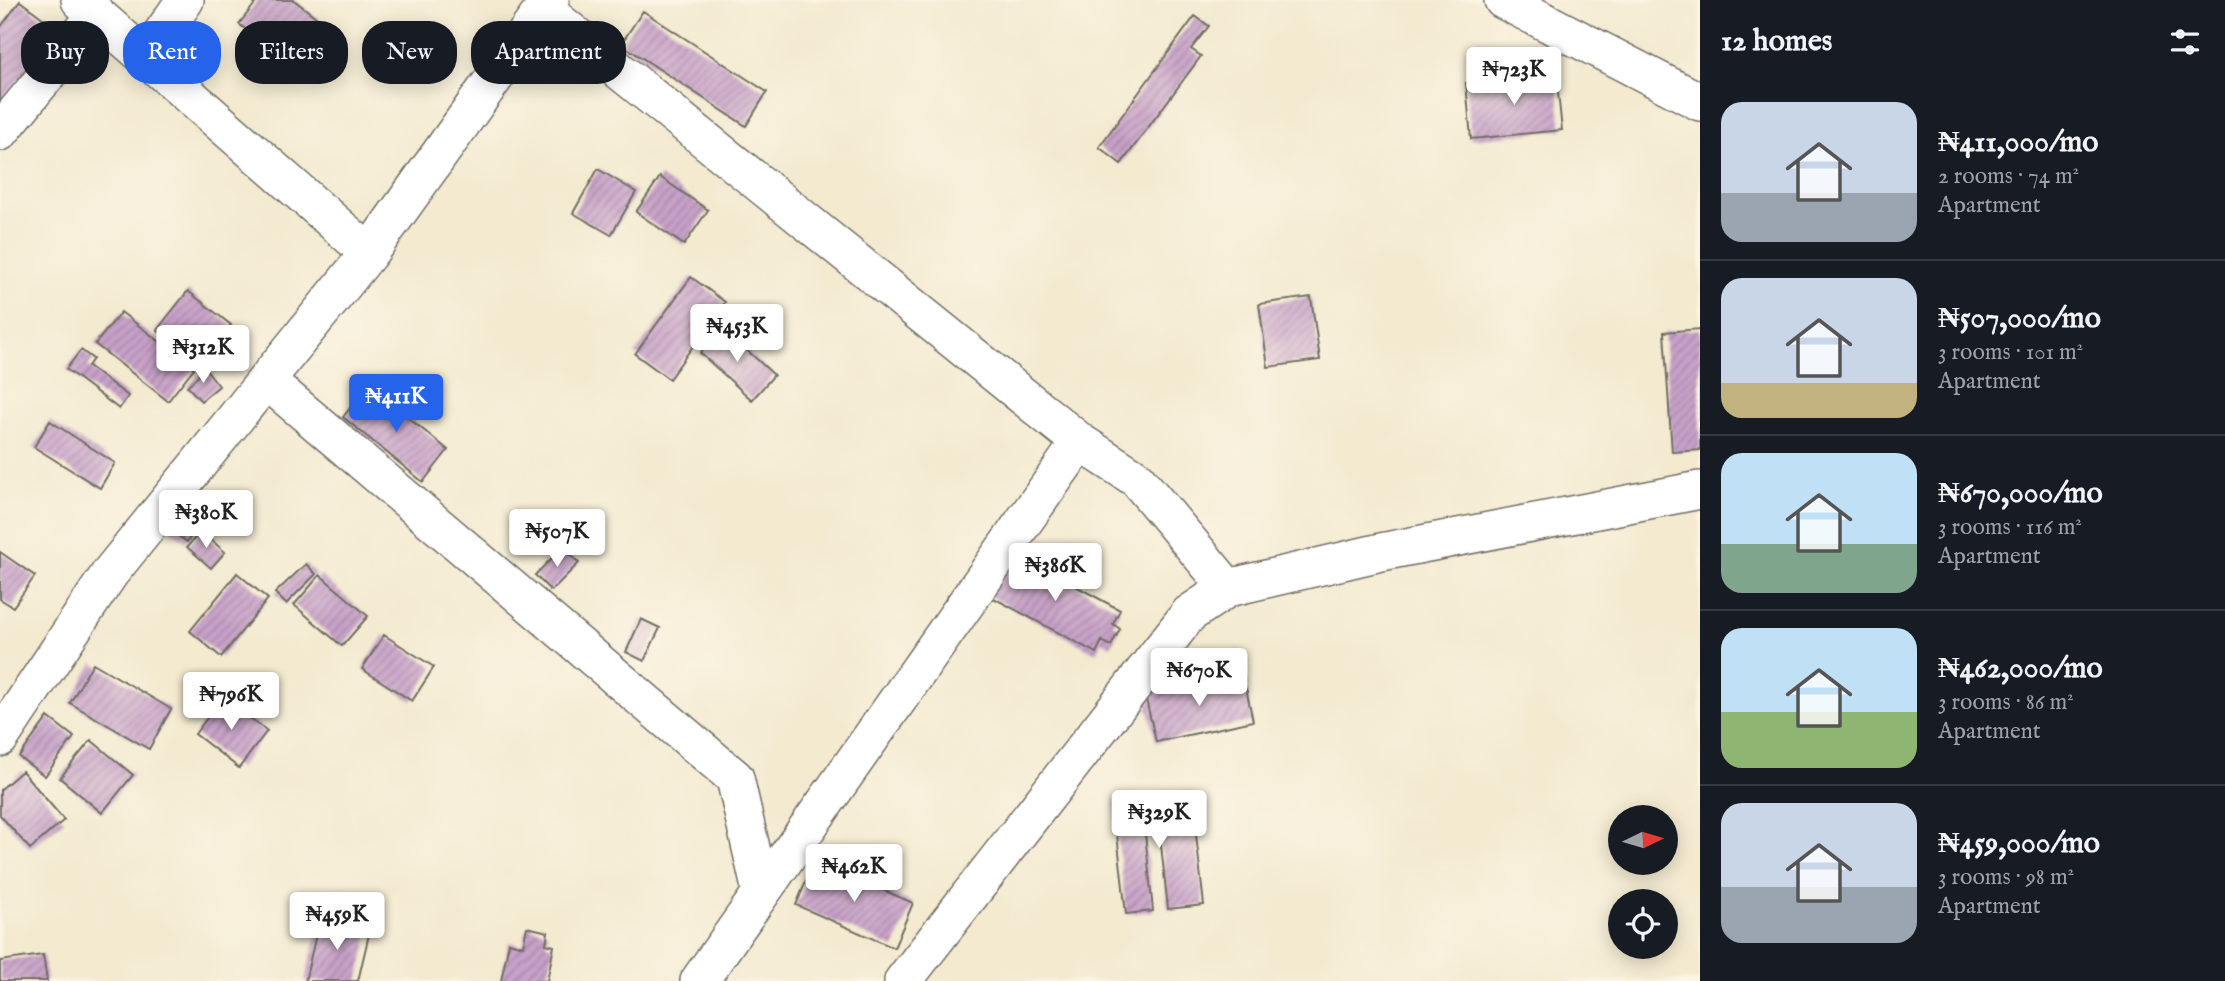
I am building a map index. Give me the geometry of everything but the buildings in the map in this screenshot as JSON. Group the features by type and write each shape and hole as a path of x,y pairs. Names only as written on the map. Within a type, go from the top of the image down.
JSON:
{"street":[{"path":"171,21 186,0"},
{"path":"1503,0 1700,102"},
{"path":"0,738 110,573 369,253 546,4 1080,442 1137,479 1228,588"},
{"path":"0,132 88,7 123,37"},
{"path":"177,84 369,253"},
{"path":"266,380 735,778 761,892"},
{"path":"699,981 1080,442"},
{"path":"903,981 1189,614 1228,588 1381,552 1700,490"}]}
